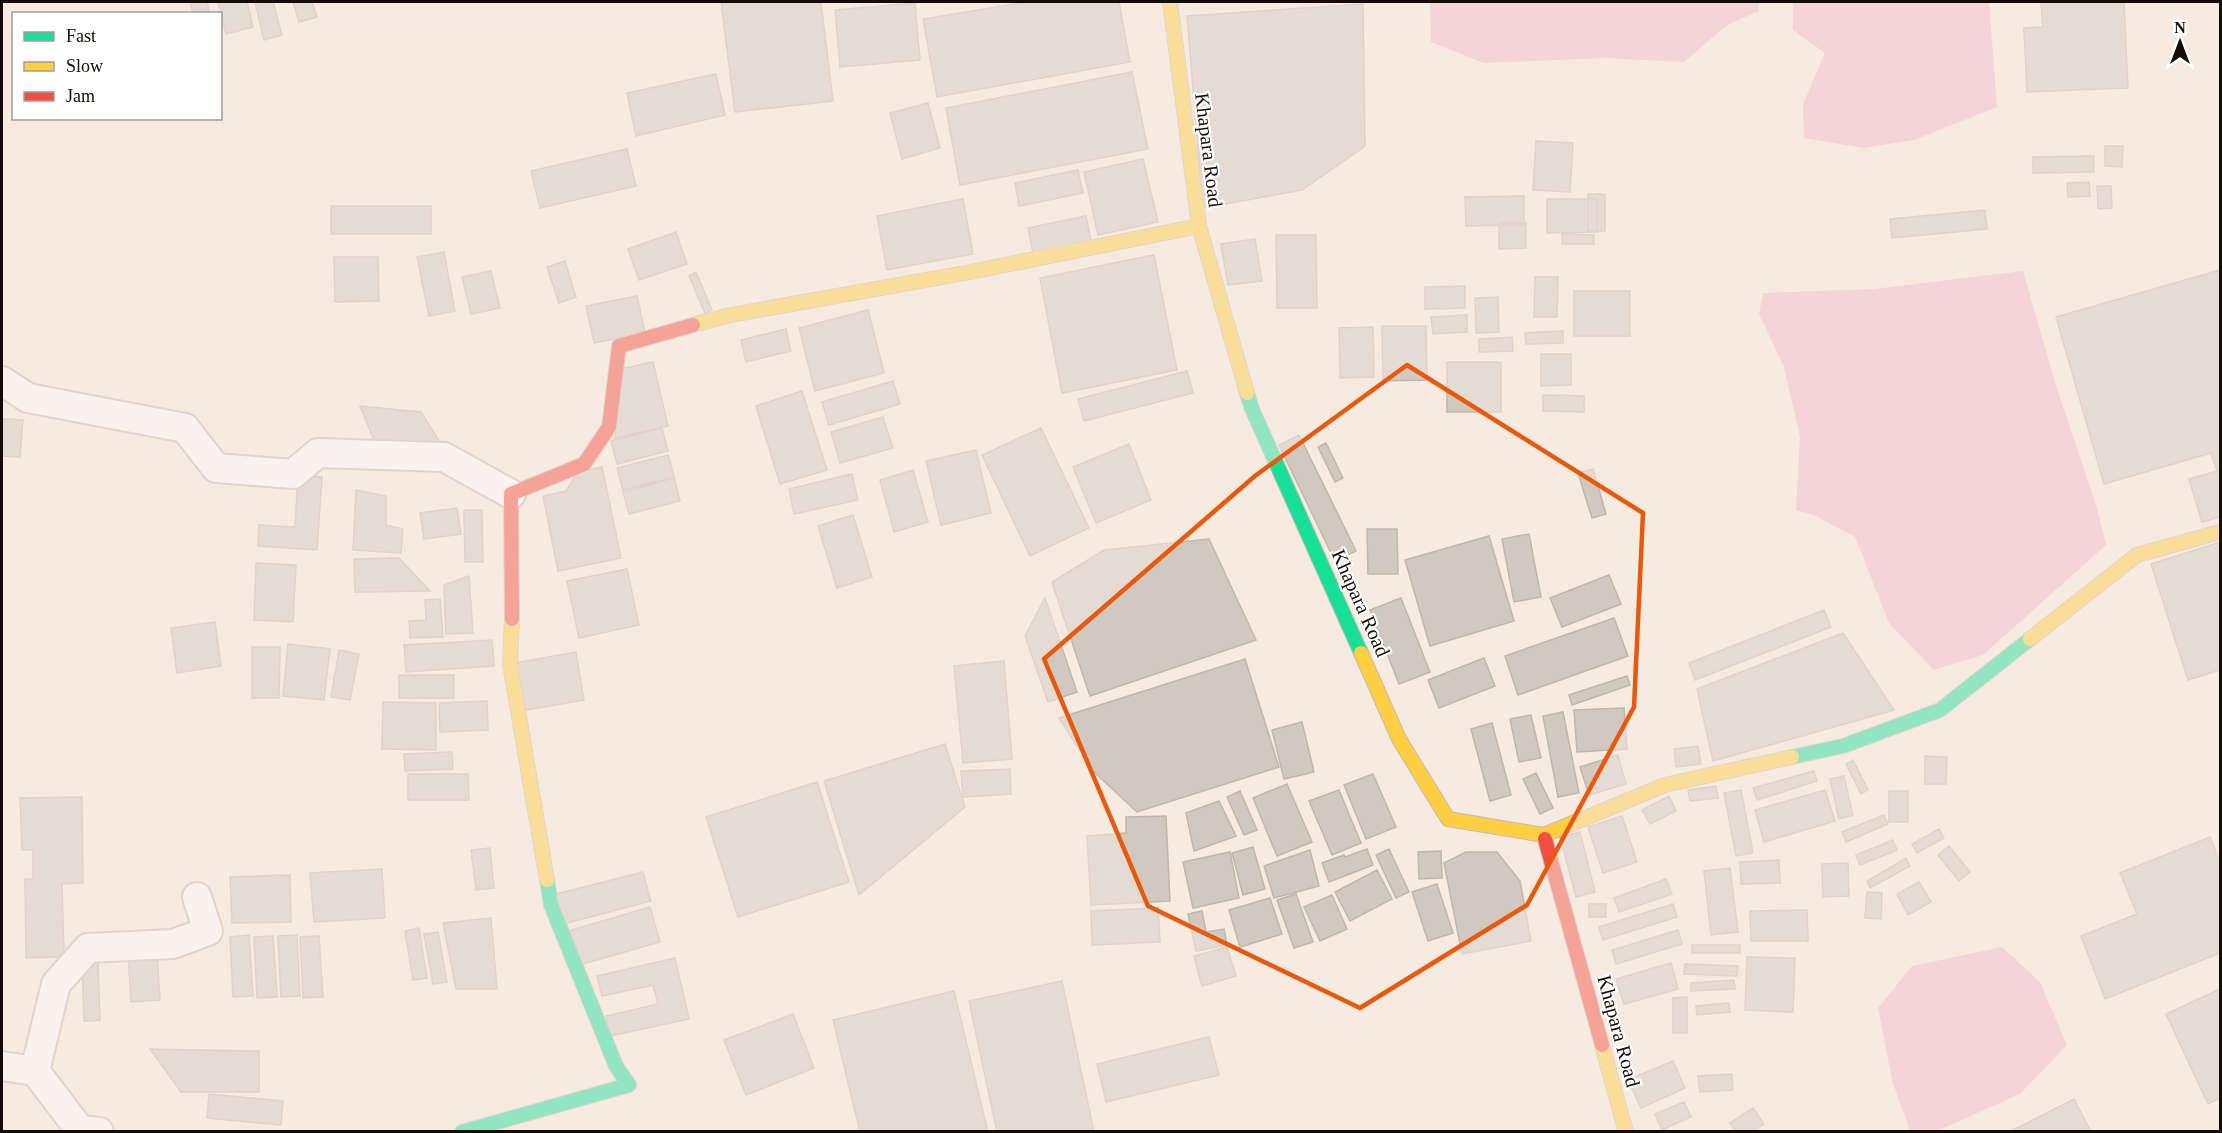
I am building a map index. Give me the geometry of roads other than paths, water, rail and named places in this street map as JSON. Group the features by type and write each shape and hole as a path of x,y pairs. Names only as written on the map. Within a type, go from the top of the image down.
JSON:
{"street":[{"name":"Khapara Road","path":"1170,2 1199,226 1252,409 1400,739 1448,819 1544,835 1626,1131"},
{"path":"511,494 584,464 609,427 619,346 731,315 965,273 1199,226"},
{"path":"2,381 28,398 185,428 216,468 293,474 318,453 444,457 511,494"},
{"path":"462,1131 629,1085 616,1066 551,905 510,664 513,590 511,494"},
{"path":"1544,835 1665,785 1843,747 1941,710 2137,555 2220,532"},
{"path":"35,1071 56,984 88,948 174,944 208,931 197,897"},
{"path":"2,1066 35,1071 80,1130 99,1131"}]}
